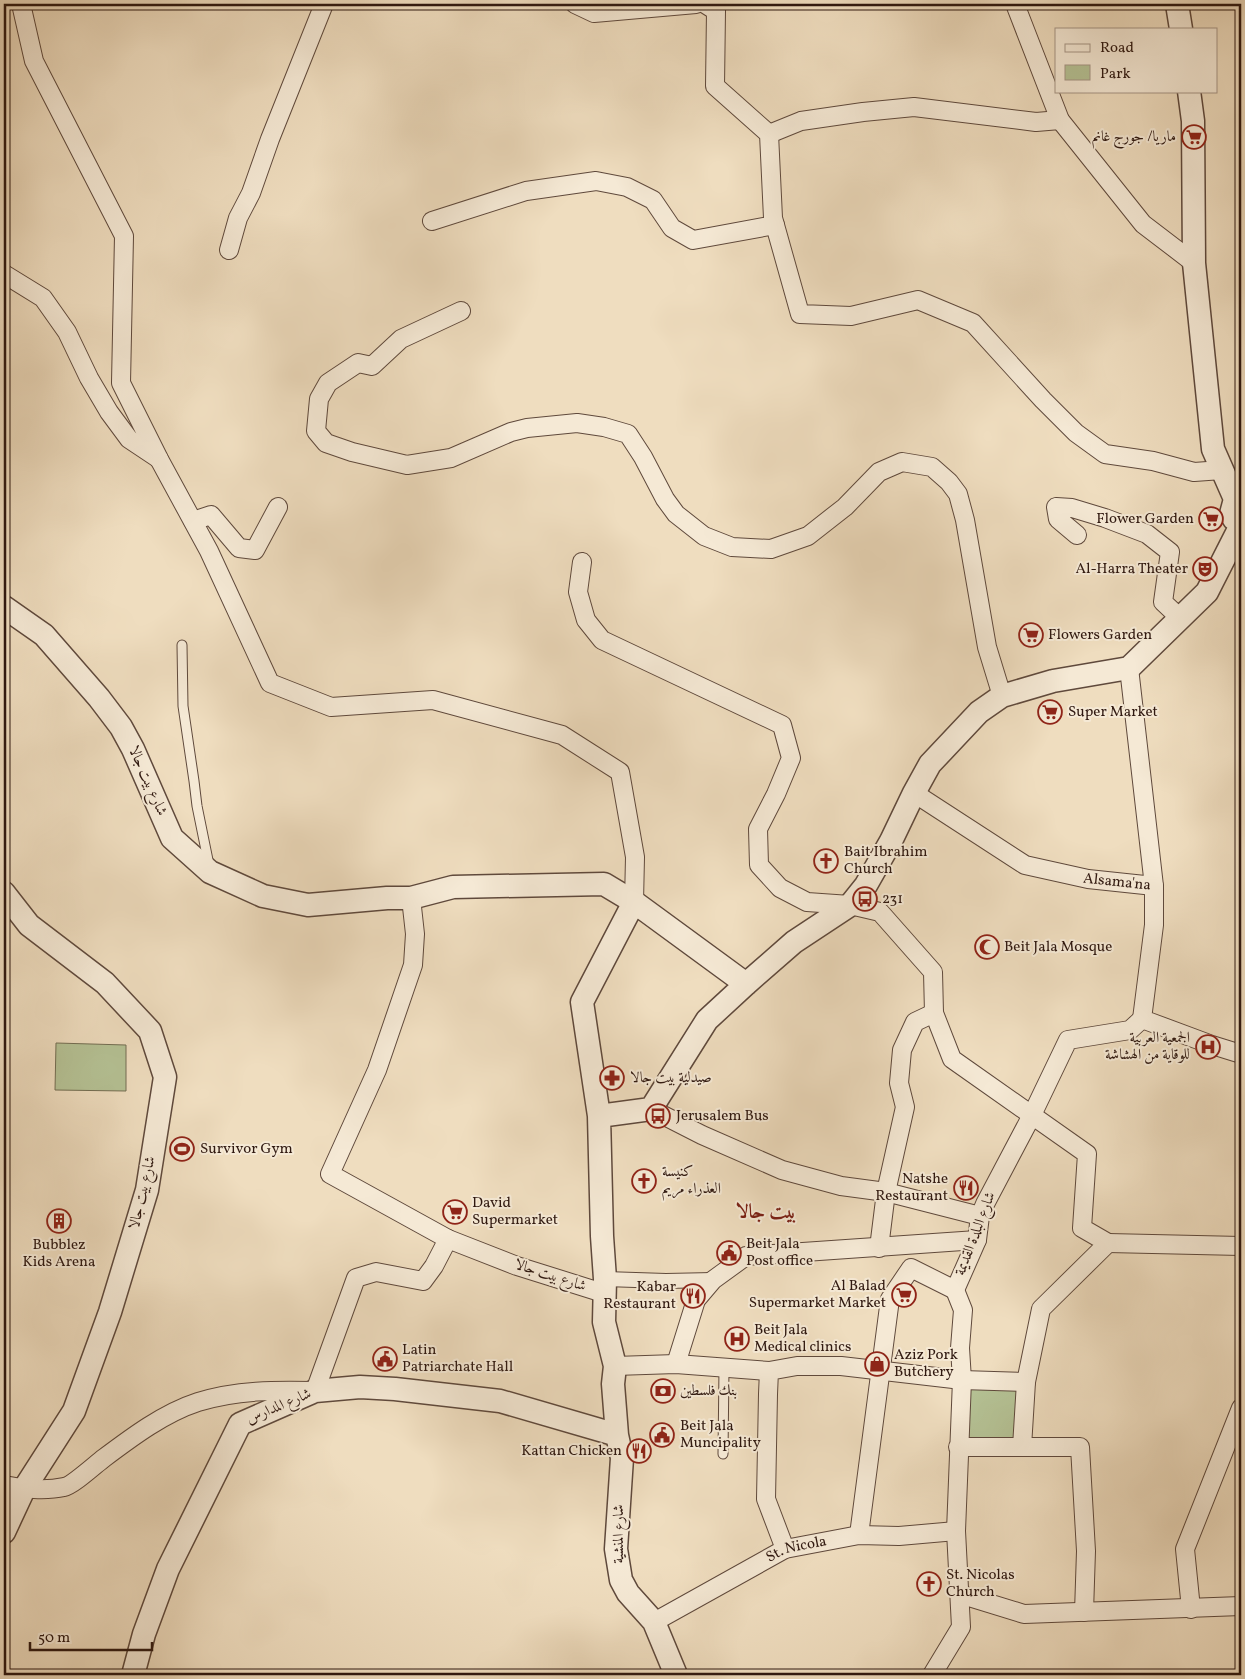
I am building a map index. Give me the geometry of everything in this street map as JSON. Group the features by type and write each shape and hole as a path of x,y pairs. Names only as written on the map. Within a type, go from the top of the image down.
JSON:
{"street":[{"path":"21,4 34,61 124,236 121,383 209,551 270,683 331,707 433,700 562,735 620,772 635,857 634,902"},
{"path":"229,250 238,218 251,192 324,4"},
{"path":"575,4 594,13 696,4"},
{"path":"705,4 716,11 715,86 769,134 773,218 800,314 851,316 918,300 973,323 1043,400 1076,433 1105,454 1153,461 1194,472 1233,486"},
{"path":"1014,4 1060,120 1143,224 1194,263"},
{"path":"1177,4 1181,28"},
{"path":"651,1110 707,1020 794,942 850,905 866,885 891,841 930,764 979,712 1002,696 1053,680 1129,668 1207,592 1241,525 1231,514 1233,486 1213,449 1194,263 1193,121 1189,92"},
{"path":"769,134 801,121 914,107 1036,122 1060,120"},
{"path":"432,222 526,191 596,181 627,187 653,200 672,228 693,240 775,225"},
{"path":"4,274 43,298 67,332 108,412 129,440 160,459"},
{"path":"461,311 401,339 372,366 358,363 328,383 319,399 316,431 326,443 352,452 407,464 451,458 511,432 526,428 577,423 604,427 628,434 643,457 665,499 676,514 704,536 732,547 771,549 808,536 845,507 879,472 902,462 932,467 949,482 958,494 965,520 987,647 1002,696"},
{"path":"1077,535 1058,519 1056,506 1080,510 1148,534 1170,552 1163,602 1180,618"},
{"path":"193,521 211,515 239,548 255,550 278,507"},
{"path":"582,562 578,592 586,620 602,640 782,725 791,758 758,830 759,865 780,888 807,902 850,905 880,912 933,972 934,1014 952,1059 1087,1154 1082,1228 1108,1242 1241,1246"},
{"name":"شارع بيت جالا","path":"4,607 44,635 99,698 121,727 133,748 172,838 210,872 263,896 308,906 387,898 411,898 453,888 604,884 634,902 746,984"},
{"name":"Alsama'na","path":"914,793 1025,865 1088,879 1154,886 1129,668"},
{"path":"1154,886 1154,925 1142,1019 1241,1054"},
{"name":"شارع بيت جالا","path":"4,893 28,925 106,983 150,1031 165,1077 147,1190 110,1312 74,1410 14,1487 4,1532"},
{"name":"شارع بيت جالا","path":"411,898 415,934 413,964 377,1070 330,1174 448,1238 517,1266 604,1286"},
{"name":"شارع المنشية","path":"634,902 582,1002 599,1116 604,1322 615,1366 614,1384 617,1435 622,1458 616,1549 620,1580 628,1593 654,1622 676,1675"},
{"path":"879,1248 886,1192 905,1107 899,1084 902,1050 914,1022 934,1014"},
{"name":"شارع البلدة القديمة","path":"859,1535 890,1299 911,1268 955,1290 977,1240 980,1216 1068,1040 1130,1030 1142,1019"},
{"path":"599,1116 651,1110 702,1136 782,1170 841,1186 886,1192 980,1216"},
{"path":"14,1487 66,1487 147,1428 175,1412 198,1402 248,1392 315,1391 356,1278 376,1272 423,1281 434,1266 448,1238"},
{"path":"676,1364 696,1300 713,1280 746,1256 977,1240"},
{"path":"1022,1447 1026,1382 1042,1309 1108,1242"},
{"path":"604,1286 666,1281 713,1280"},
{"path":"932,1675 961,1627 956,1532 962,1380 960,1348 963,1310 955,1290"},
{"path":"615,1366 676,1364 770,1371 797,1366 841,1366 962,1380 1026,1382"},
{"path":"770,1371 766,1499 785,1549"},
{"name":"شارع المدارس","path":"133,1675 144,1634 168,1569 240,1424 315,1391 360,1387 395,1389 500,1402 617,1435"},
{"path":"1191,1608 1184,1549 1241,1408"},
{"path":"958,1447 1080,1447 1086,1551 1084,1612"},
{"name":"St. Nicola","path":"654,1622 785,1549 859,1535 899,1536 956,1532"},
{"path":"959,1594 1024,1614 1241,1606"}],"lane":[{"path":"182,645 183,706 197,806 210,872"},
{"path":"723,1454 724,1368"}],"green space":[{"path":"56,1043 126,1045 126,1091 55,1090"},
{"path":"962,1380 1026,1382 1022,1447 958,1447"}],"place":[{"name":"ماريا/ جورج غانم","path":"1194,137"},
{"name":"Flower Garden","path":"1211,519"},
{"name":"Al-Harra Theater","path":"1205,569"},
{"name":"Flowers Garden","path":"1031,635"},
{"name":"Super Market","path":"1050,712"},
{"name":"Bait Ibrahim Church","path":"826,861"},
{"name":"231","path":"865,899"},
{"name":"Beit Jala Mosque","path":"987,947"},
{"name":"الجمعية العربية للوقاية من الهشاشة","path":"1208,1047"},
{"name":"صيدلية بيت جالا","path":"612,1078"},
{"name":"Jerusalem Bus","path":"658,1116"},
{"name":"Survivor Gym","path":"182,1149"},
{"name":"كنيسة العذراء مريم","path":"644,1181"},
{"name":"Natshe Restaurant","path":"966,1188"},
{"name":"David Supermarket","path":"455,1212"},
{"name":"Bubblez Kids Arena","path":"59,1221"},
{"name":"Beit Jala Post office","path":"729,1253"},
{"name":"Al Balad Supermarket Market","path":"904,1295"},
{"name":"Kabar Restaurant","path":"693,1296"},
{"name":"Beit Jala Medical clinics","path":"737,1339"},
{"name":"Latin Patriarchate Hall","path":"385,1359"},
{"name":"Aziz Pork Butchery","path":"877,1364"},
{"name":"بنك فلسطين","path":"663,1391"},
{"name":"Beit Jala Muncipality","path":"662,1435"},
{"name":"Kattan Chicken","path":"639,1451"},
{"name":"St. Nicolas Church","path":"929,1584"}],"district":[{"name":"بيت جالا","path":"766,1213"}]}
